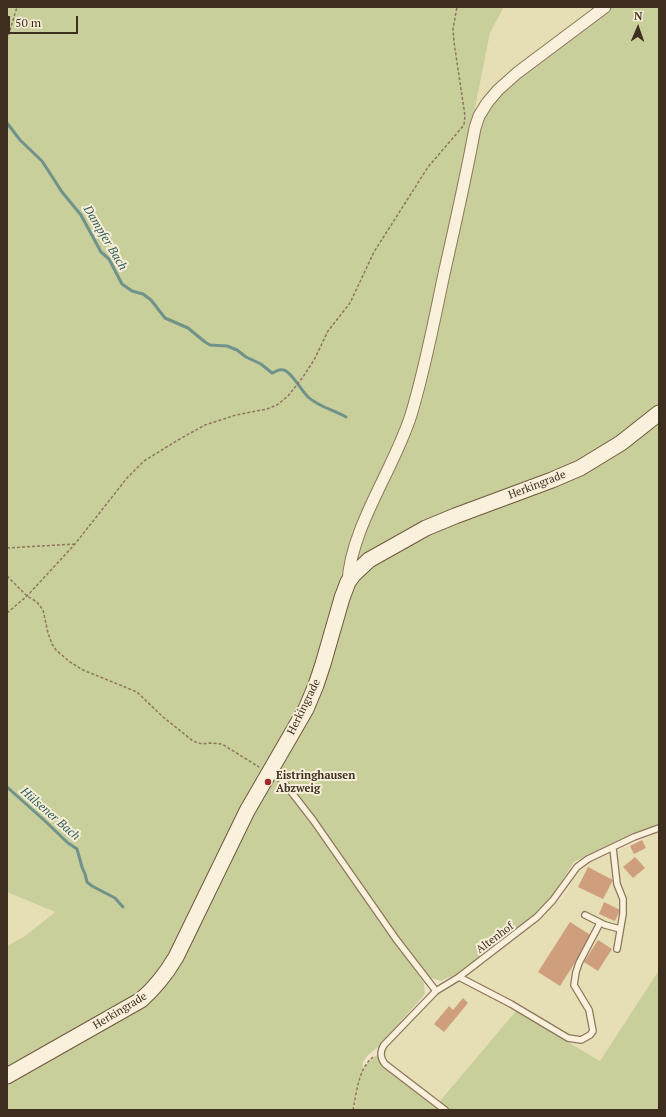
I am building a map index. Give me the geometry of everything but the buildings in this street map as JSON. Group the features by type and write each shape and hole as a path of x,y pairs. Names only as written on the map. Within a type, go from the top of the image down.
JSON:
{"main road":[{"name":"Herkingrade","path":"7,1076 141,1000 159,983 176,957 247,811 306,709 316,686 342,598 348,582 354,574 369,560 414,534 455,516 580,468 621,444 659,414"}],"street":[{"path":"348,582 349,568 364,522 400,445 411,415 431,338 475,128 479,116 487,103 498,90 517,73 605,7"}],"lane":[{"path":"269,773 282,780 313,820 396,940 436,991"},
{"name":"Altenhof","path":"381,1053 384,1045 436,991 459,978 538,917 553,900 576,867 588,859 634,837 659,828"},
{"path":"613,848 617,884 622,899 623,914 617,949"},
{"path":"585,915 600,923 620,929"},
{"path":"459,978 511,1004 568,1038 581,1040 590,1036 593,1031 589,1010 574,985 576,972 579,963 600,923"},
{"path":"381,1053 383,1062 445,1110"}],"path":[{"path":"7,40 17,7"},
{"path":"7,613 27,596 75,544 127,478 144,461 205,425 236,415 267,409 277,405 288,396 303,377 314,360 328,331 350,303 374,252 428,167 464,125 465,116 453,29 457,7"},
{"path":"7,548 75,544"},
{"path":"7,576 27,596 37,602 43,610 52,644 56,650 70,662 83,670 138,692 163,717 193,741 202,744 210,743 227,746 269,773"},
{"path":"354,1110 356,1093 363,1070 372,1057 381,1053"}],"shaded area":[{"path":"504,7 603,7 473,121 490,33"},
{"path":"659,832 659,970 600,1061 516,1011 439,1102 387,1063 383,1051 388,1044 438,992 457,983 524,932 565,895 573,879 580,870 591,862"},
{"path":"7,892 55,912 25,936 7,946"}],"green space":[{"path":"7,7 504,7 490,33 473,119 473,146 488,103 608,7 659,7 659,411 638,426 521,494 659,416 659,825 633,833 574,862 552,896 541,909 523,925 456,974 441,981 431,978 399,939 307,807 304,814 424,983 425,994 378,1047 368,1055 363,1062 363,1069 372,1058 377,1055 382,1064 439,1110 354,1110 360,1079 353,1110 7,1110 7,1082 121,1017 163,967 140,992 7,1070 7,946 25,936 55,912 7,892"},
{"path":"659,970 659,1110 449,1110 439,1102 516,1011 600,1061"}],"waterway":[{"name":"Dampfer Bach","path":"7,123 20,140 42,161 62,192 81,215 101,252 109,259 122,284 132,291 143,294 151,300 165,318 188,328 210,345 227,346 237,350 246,357 261,364 272,373 281,370 286,371 308,397 322,406 346,417"},
{"name":"Hülsener Bach","path":"7,787 68,843 77,849 87,882 115,898 123,907"}],"place":[{"name":"Eistringhausen Abzweig","path":"268,782"}]}
